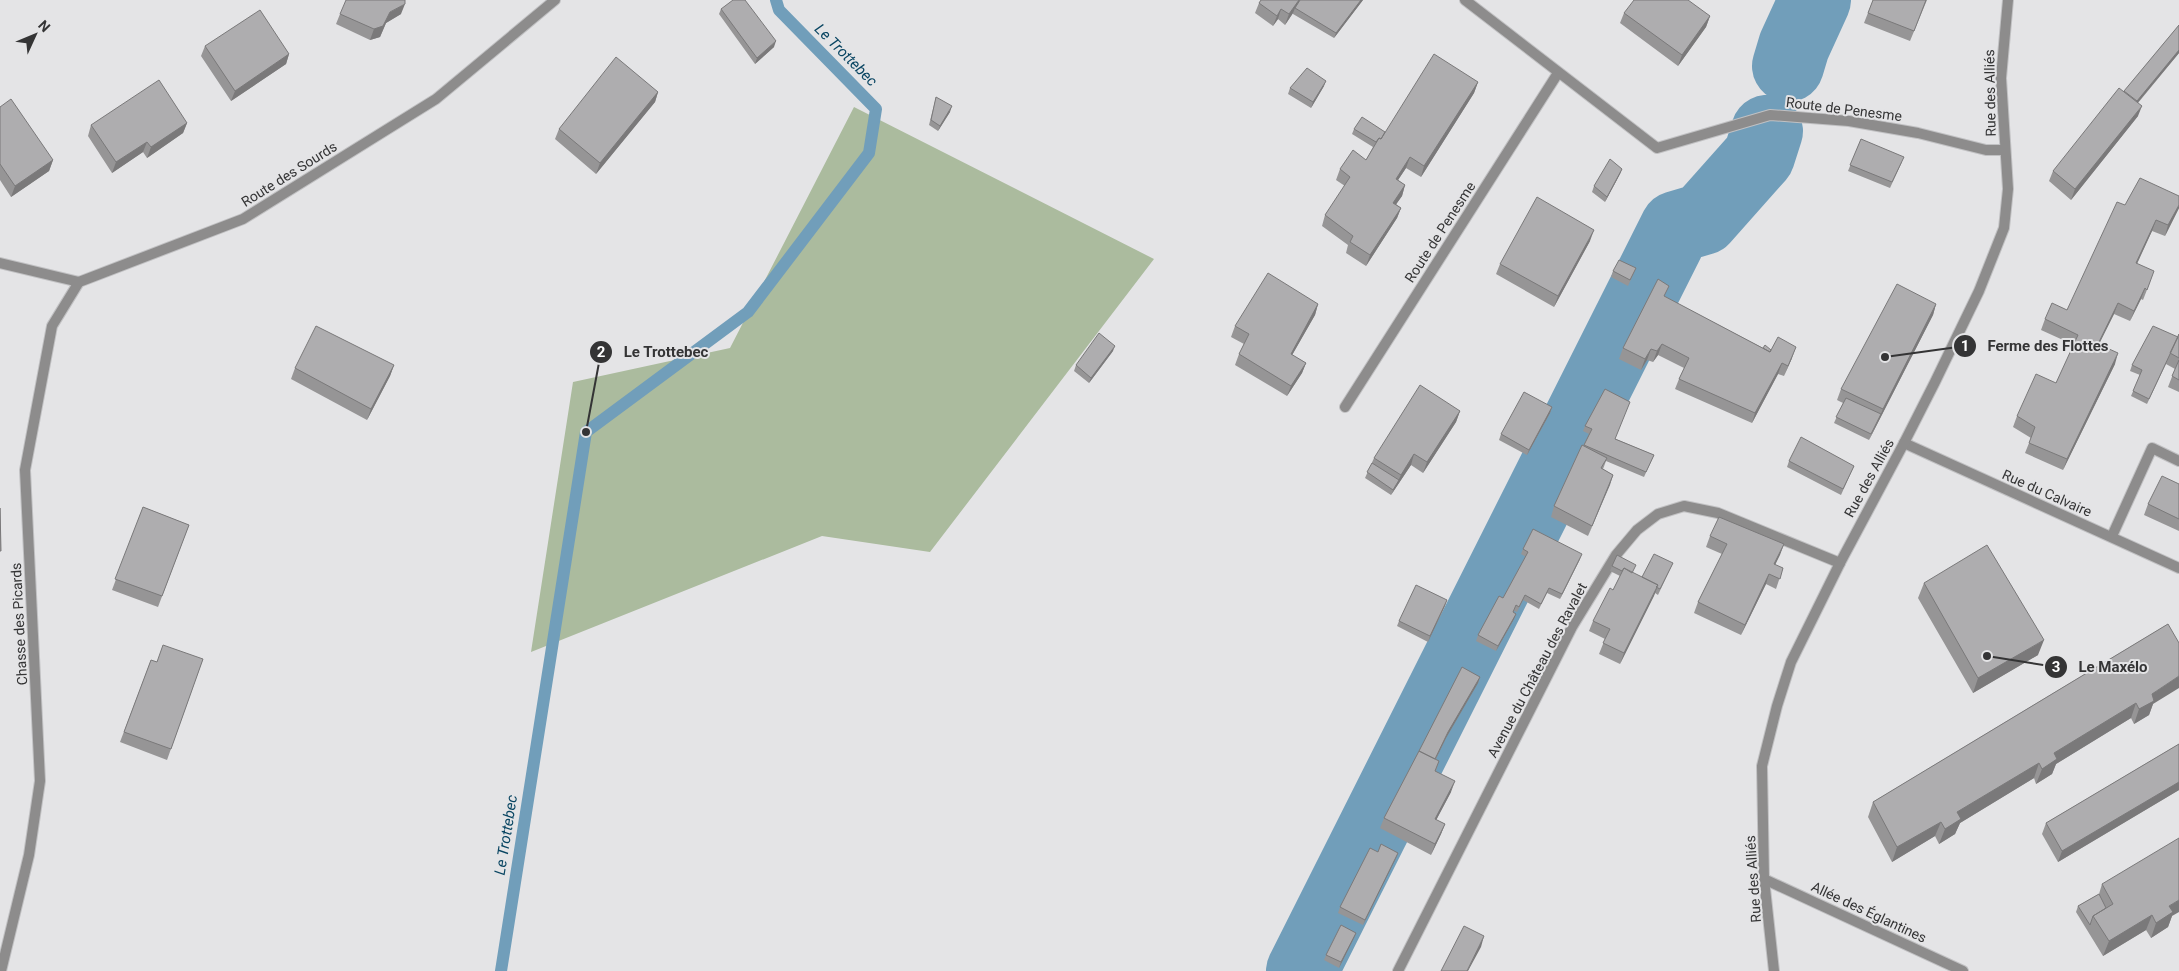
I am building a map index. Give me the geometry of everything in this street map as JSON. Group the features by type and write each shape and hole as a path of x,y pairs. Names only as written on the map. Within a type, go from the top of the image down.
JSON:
{"street":[{"name":"Route des Sourds","path":"79,282 243,218 436,99 555,0"},
{"name":"Route de Penesme","path":"1465,0 1657,148 1770,115 1849,121 1918,133 1986,150 2005,150"},
{"name":"Rue des Alliés","path":"1774,971 1764,879 1762,766 1776,706 1791,662 1840,563 1904,444 1979,291 2004,228 2008,189 2001,78 2008,0"},
{"name":"Route de Penesme","path":"1345,407 1558,73"},
{"path":"0,263 79,282"},
{"name":"Chasse des Picards","path":"1,971 29,855 40,781 25,470 52,326 79,282"},
{"name":"Rue du Calvaire","path":"1904,444 2112,536 2179,568"},
{"path":"2112,536 2152,448 2179,461"},
{"name":"Avenue du Château des Ravalet","path":"1398,971 1572,627 1616,554 1637,530 1658,514 1684,506 1718,513 1840,563"},
{"name":"Allée des Églantines","path":"1764,879 1963,971"}],"green space":[{"path":"854,107 1154,259 930,552 822,536 531,652 573,382 730,348"}],"building":[{"path":"346,0 405,0 405,4 390,12 383,26 374,29 340,14"},
{"path":"733,0 745,0 776,41 757,58 721,9"},
{"path":"1261,0 1299,0 1289,14 1281,9 1277,16 1259,3"},
{"path":"1300,0 1361,0 1336,33 1295,8"},
{"path":"1634,0 1688,0 1710,16 1682,55 1624,13"},
{"path":"1873,0 1926,0 1914,31 1868,13"},
{"path":"260,10 289,54 235,91 205,46"},
{"path":"2179,25 2179,50 2137,101 2124,91"},
{"path":"1434,54 1478,82 1424,166 1410,157 1396,179 1405,185 1393,203 1401,208 1370,255 1350,242 1353,236 1325,215 1350,177 1340,169 1353,150 1366,160"},
{"path":"616,57 658,92 600,163 559,129"},
{"path":"1307,68 1326,81 1313,102 1290,88"},
{"path":"159,80 187,123 151,147 147,142 116,162 91,125"},
{"path":"2119,88 2142,106 2075,189 2053,171"},
{"path":"936,97 952,106 940,126 931,120"},
{"path":"11,99 53,160 15,186 0,164 0,107"},
{"path":"1362,117 1385,132 1381,139 1379,138 1376,142 1354,129"},
{"path":"1861,139 1904,157 1892,182 1850,165"},
{"path":"1610,159 1622,169 1607,197 1594,186"},
{"path":"2140,178 2179,196 2179,205 2168,225 2156,220 2136,263 2154,271 2147,290 2145,288 2134,311 2118,303 2098,344 2118,353 2067,459 2029,443 2035,427 2017,416 2036,374 2056,383 2078,335 2045,319 2052,303 2067,310 2117,202 2125,205"},
{"path":"1537,197 1594,230 1558,296 1500,264"},
{"path":"1619,260 1636,268 1630,280 1613,271"},
{"path":"1268,273 1318,304 1291,354 1306,363 1291,386 1239,354 1249,334 1235,326"},
{"path":"1658,279 1669,286 1664,296 1770,352 1778,337 1796,347 1788,366 1782,363 1755,413 1679,379 1689,358 1662,344 1657,351 1651,349 1645,359 1623,348"},
{"path":"1897,284 1936,304 1883,409 1841,389"},
{"path":"316,326 394,365 371,409 295,368"},
{"path":"2153,326 2178,337 2149,399 2133,391 2142,370 2132,365"},
{"path":"1099,333 1115,346 1091,378 1076,365"},
{"path":"2179,334 2179,358 2170,353"},
{"path":"1765,345 1771,350 1770,352 1763,348"},
{"path":"2179,360 2179,380 2172,376"},
{"path":"1420,385 1460,411 1427,462 1414,454 1401,475 1374,458"},
{"path":"1605,389 1630,402 1615,439 1654,455 1646,472 1584,445 1592,429 1585,426"},
{"path":"1524,392 1552,407 1529,450 1501,434"},
{"path":"1846,398 1881,414 1871,434 1836,417"},
{"path":"1801,437 1854,466 1843,489 1789,461"},
{"path":"1582,445 1607,458 1601,468 1613,475 1592,526 1554,506"},
{"path":"1372,463 1399,480 1393,490 1367,472"},
{"path":"2162,476 2179,484 2179,519 2148,504"},
{"path":"143,507 189,525 162,596 115,579"},
{"path":"0,508 1,551 0,551"},
{"path":"1719,517 1784,544 1774,564 1783,568 1780,579 1769,574 1745,625 1698,602 1727,544 1710,536"},
{"path":"1533,529 1582,554 1562,594 1549,588 1541,604 1525,595 1519,607 1516,605 1513,612 1516,614 1498,646 1478,635 1499,596 1503,598 1528,552 1523,549"},
{"path":"1987,545 2044,640 1978,678 1924,583"},
{"path":"1654,554 1673,563 1660,589 1656,587 1658,585 1642,577"},
{"path":"1617,555 1636,565 1632,573 1624,568 1622,571 1612,566"},
{"path":"1624,568 1658,585 1624,653 1603,643 1610,629 1593,621 1610,588 1613,590"},
{"path":"1416,585 1447,600 1430,636 1399,621"},
{"path":"2168,624 2179,643 2179,676 2152,694 2154,701 2139,709 2136,703 2054,753 2057,759 2042,769 2039,763 1957,812 1961,819 1945,829 1941,822 1897,847 1873,802"},
{"path":"163,645 203,659 171,749 124,732 151,660 157,662"},
{"path":"1462,667 1480,677 1448,732 1435,759 1419,751"},
{"path":"2179,744 2179,782 2062,851 2046,823"},
{"path":"1419,751 1439,761 1435,771 1455,781 1435,819 1445,824 1435,844 1384,818"},
{"path":"2179,838 2179,900 2169,906 2173,912 2156,923 2152,915 2109,941 2093,916 2113,904 2102,884"},
{"path":"1381,844 1398,853 1365,920 1340,907 1370,848 1378,852"},
{"path":"2099,894 2106,908 2093,916 2090,925 2078,906"},
{"path":"1341,925 1356,933 1341,962 1326,955"},
{"path":"1464,926 1484,936 1467,971 1441,971"}],"waterway":[{"name":"Le Trottebec","path":"501,971 586,432 748,312 869,153 876,109 779,10 776,0"},
{"path":"1788,66 1794,46 1815,0"},
{"path":"1302,971 1676,227 1703,219 1759,156 1767,131"}],"place":[{"name":"Ferme des Flottes","path":"1885,357"},
{"name":"Le Trottebec","path":"586,432"},
{"name":"Le Maxélo","path":"1987,656"}]}
